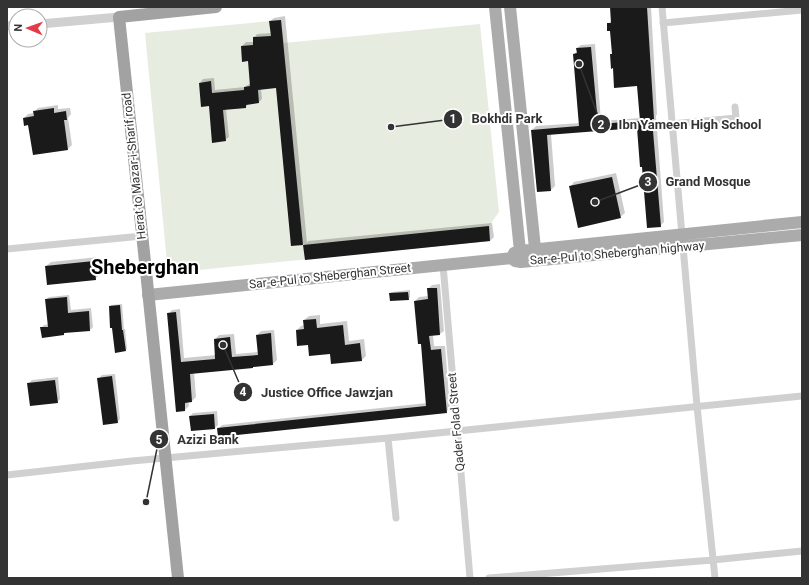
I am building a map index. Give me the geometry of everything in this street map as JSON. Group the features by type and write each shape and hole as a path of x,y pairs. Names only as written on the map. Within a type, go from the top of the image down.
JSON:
{"highway":[{"path":"119,17 216,7"},
{"name":"Herat to Mazar-i-Sharif road","path":"119,17 178,578"}],"main road":[{"path":"495,7 516,254"},
{"path":"510,7 535,255"},
{"name":"Sar-e-Pul to Sheberghan highway","path":"535,255 682,234 802,222"},
{"name":"Sar-e-Pul to Sheberghan highway","path":"516,254 535,255 683,247 802,235"},
{"name":"Sar-e-Pul to Sheberghan Street","path":"148,295 443,265 516,254"}],"street":[{"path":"662,7 671,124 697,406 715,578"},
{"path":"663,23 802,10"},
{"path":"48,23 119,17"},
{"path":"671,124 736,118 735,107"},
{"path":"7,249 142,236"},
{"name":"Qader Folad Street","path":"443,265 470,578"},
{"path":"7,475 132,461 457,432 802,396"},
{"path":"388,438 396,518"},
{"path":"489,578 521,577 802,551"}],"shaded area":[{"path":"281,20 284,43 480,24 499,212 489,226 490,241 168,273 145,33"}],"building":[{"path":"610,7 647,7 654,119 652,119 661,227 647,228 637,128 547,135 551,191 537,192 531,130 579,126 573,54 577,53 576,48 591,47 598,124 640,121 637,86 614,88 613,68 611,69 610,54 612,54 610,31 607,31 607,23 611,23"},
{"path":"281,20 303,245 291,246 276,88 258,90 259,103 246,105 246,108 223,110 226,141 212,143 209,106 201,107 199,83 211,81 212,93 244,90 244,87 250,86 248,61 242,62 241,46 253,45 253,37 271,36 269,21"},
{"path":"54,108 54,113 66,111 67,120 64,120 68,150 33,155 28,125 24,126 23,118 34,116 33,111"},
{"path":"612,177 621,218 578,228 569,186"},
{"path":"489,226 490,241 305,260 303,245"},
{"path":"94,261 96,280 47,285 45,266"},
{"path":"427,288 437,288 440,335 429,336 431,350 441,349 447,413 218,437 217,428 426,406 421,344 418,344 414,301 428,299"},
{"path":"408,292 409,300 390,301 389,293"},
{"path":"67,297 68,313 89,311 90,331 64,333 64,335 42,338 40,327 48,327 45,299"},
{"path":"120,305 122,330 126,351 115,353 112,328 110,328 109,306"},
{"path":"176,312 181,362 215,359 214,339 230,337 232,357 258,355 256,335 271,333 273,365 190,374 192,402 185,403 185,411 176,412 167,313"},
{"path":"316,319 317,328 343,325 345,345 360,343 362,361 331,364 330,354 309,356 308,345 297,346 296,330 304,329 303,320"},
{"path":"112,376 118,423 103,425 97,378"},
{"path":"55,380 58,403 30,406 27,383"},
{"path":"214,414 215,429 191,431 189,416"}],"place":[{"name":"Ibn Yameen High School","path":"579,64"},
{"name":"Bokhdi Park","path":"391,127"},
{"name":"Grand Mosque","path":"595,202"},
{"name":"Justice Office Jawzjan","path":"223,345"},
{"name":"Azizi Bank","path":"146,502"}],"district":[{"name":"Sheberghan","path":"145,267"}]}
